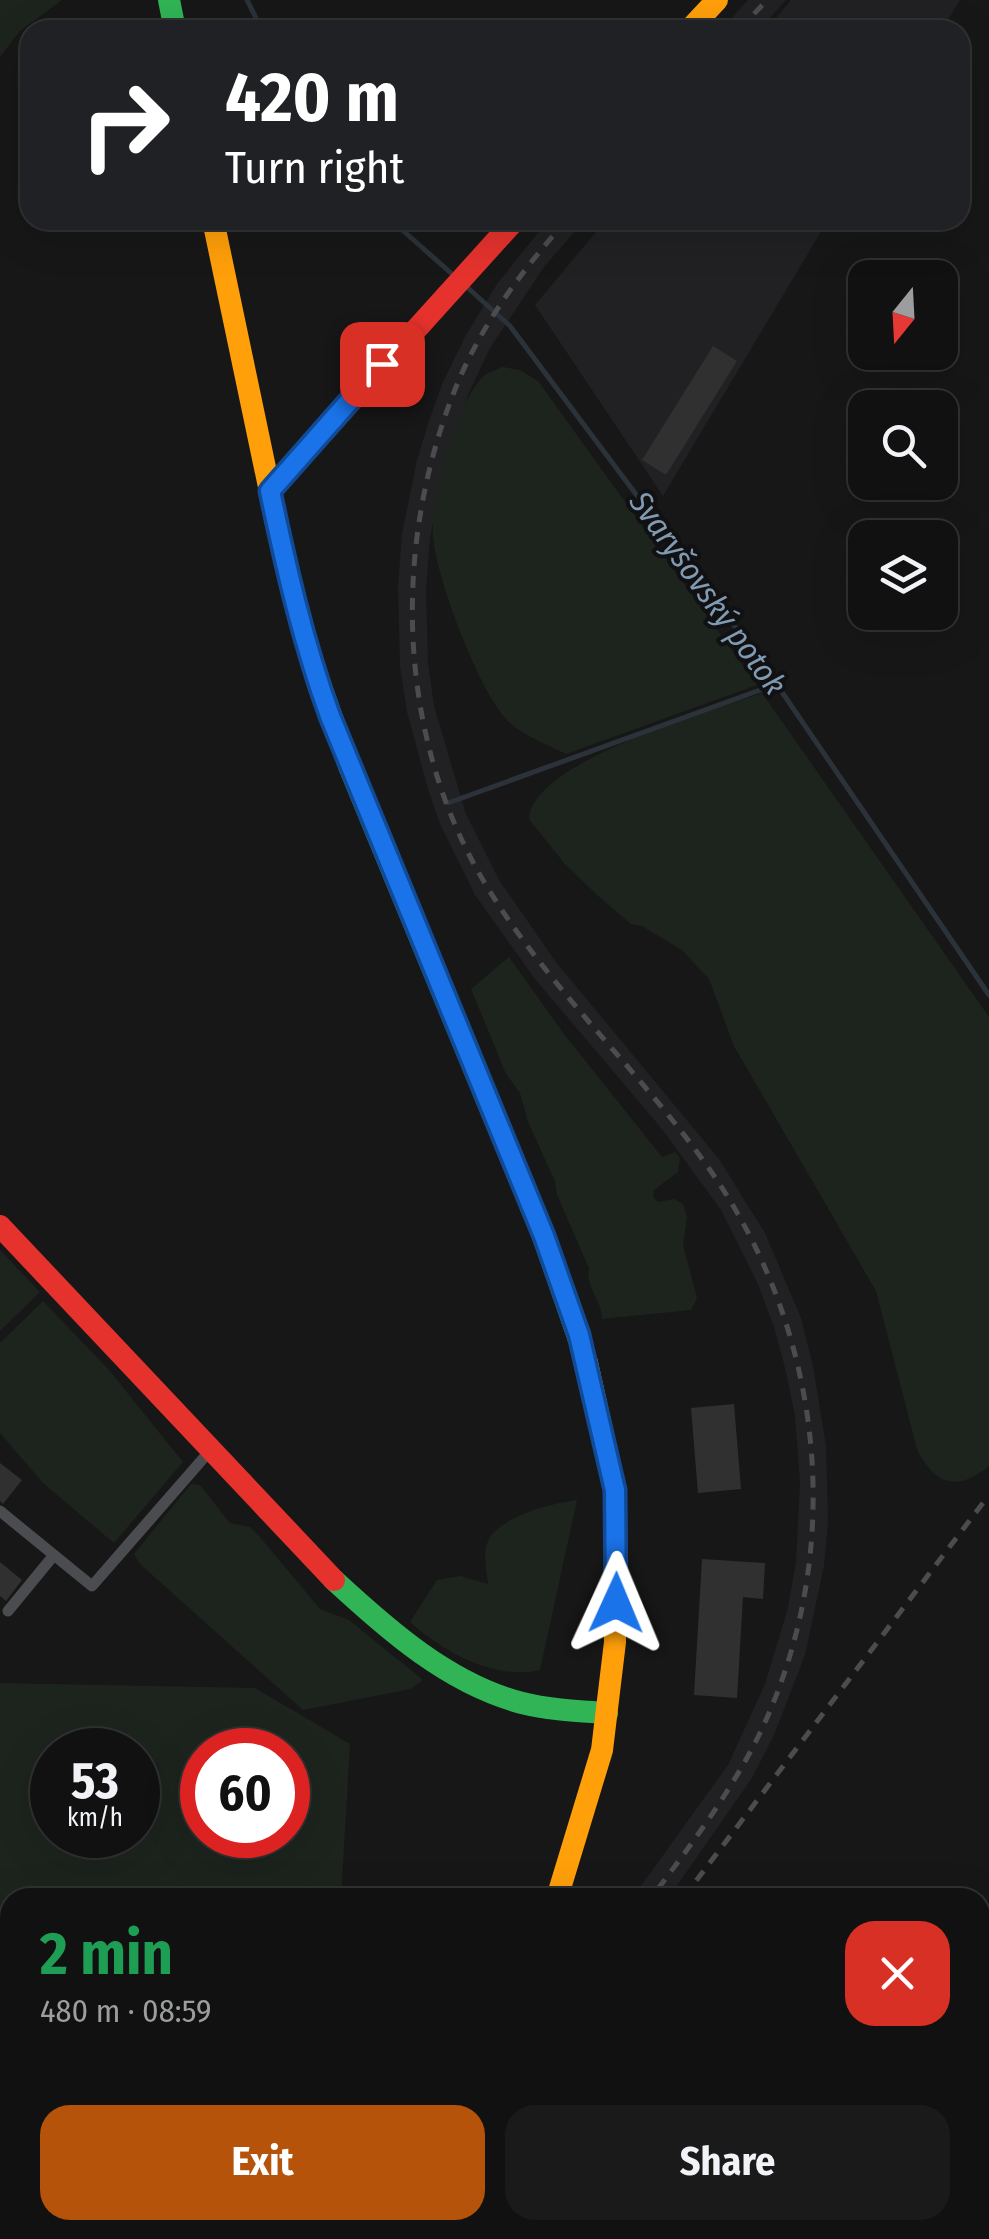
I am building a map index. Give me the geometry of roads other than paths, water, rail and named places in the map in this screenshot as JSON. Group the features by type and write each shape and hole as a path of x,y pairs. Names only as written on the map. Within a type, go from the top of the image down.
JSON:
{"main road":[{"path":"698,20 717,0"},
{"path":"216,230 270,491 313,670 544,1236 579,1335 615,1490 615,1642 607,1712 596,1777 560,1888"},
{"path":"270,491 506,230"},
{"path":"0,1226 330,1577 414,1648 454,1674 516,1701 607,1712"}],"lane":[{"path":"0,1511 92,1586 210,1450"},
{"path":"8,1611 54,1555"}],"waterway":[{"name":"Svaryšovský potok","path":"247,0 257,20"},
{"name":"Svaryšovský potok","path":"402,230 452,274"},
{"name":"Svaryšovský potok","path":"468,288 510,326 760,660 989,995"},
{"path":"448,803 774,685"}],"railway":[{"path":"748,20 767,0"},
{"path":"558,230 533,259 476,345 454,392 434,453 420,516 413,581 413,646 421,710 436,772 458,833 489,890 541,963 684,1134 749,1234 779,1302 799,1372 811,1445 813,1518 805,1591 788,1663 760,1733 736,1776 658,1888"},
{"path":"691,1888 989,1495"}]}
